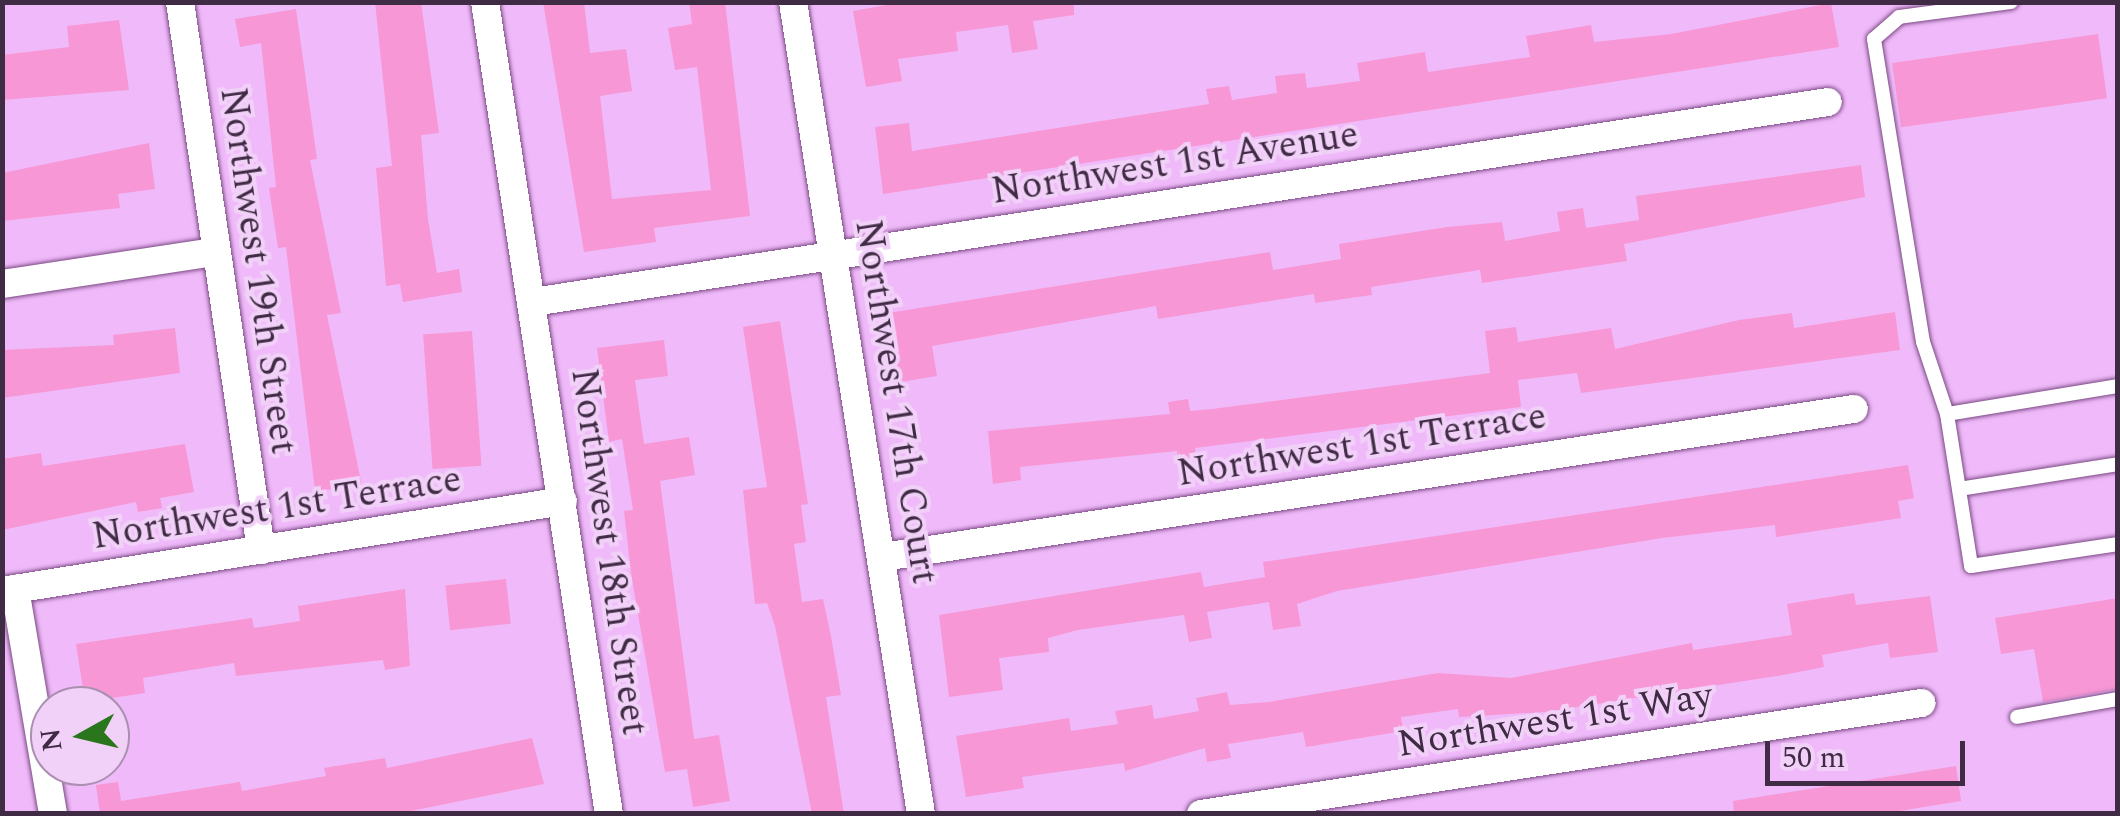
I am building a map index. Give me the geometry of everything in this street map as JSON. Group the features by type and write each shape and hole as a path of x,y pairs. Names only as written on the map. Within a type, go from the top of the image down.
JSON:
{"street":[{"name":"Northwest 19th Street","path":"180,2 213,252 260,550"},
{"name":"Northwest 18th Street","path":"485,2 609,814"},
{"name":"Northwest 17th Court","path":"793,2 921,814"},
{"name":"Northwest 1st Avenue","path":"533,302 1828,102"},
{"path":"2,284 213,252"},
{"name":"Northwest 1st Terrace","path":"882,557 1854,410"},
{"name":"Northwest 1st Terrace","path":"9,590 563,501"},
{"path":"9,590 53,814"},
{"name":"Northwest 1st Way","path":"1201,814 1921,703"}],"lane":[{"path":"2011,2 1899,17 1874,38 1924,342 1947,414 1971,566 2118,544"},
{"path":"1947,414 2118,386"},
{"path":"1959,488 2118,464"},
{"path":"2017,718 2118,700"}],"building":[{"path":"375,2 421,2 439,133 421,135 428,219 437,273 459,269 462,292 403,302 400,284 386,286 376,168 392,166"},
{"path":"543,2 584,2 590,53 626,49 632,91 600,96 612,199 711,190 697,67 675,70 668,28 692,24 689,2 725,2 750,216 654,228 656,242 584,252"},
{"path":"903,2 1074,2 1074,15 1033,21 1038,49 1012,53 1008,25 956,32 958,51 898,59 902,81 866,87 853,11"},
{"path":"1831,3 1839,47 883,194 875,127 909,123 912,151 1209,104 1206,89 1229,86 1232,100 1277,93 1275,76 1305,73 1307,88 1360,81 1357,63 1425,52 1428,72 1530,57 1526,36 1591,25 1594,42 1671,34"},
{"path":"296,9 317,159 310,160 341,313 327,315 362,486 315,491 286,247 278,248 269,188 276,187 261,43 240,47 235,19"},
{"path":"119,20 129,90 2,100 2,55 69,47 67,26"},
{"path":"2098,34 2107,98 1901,127 1892,63"},
{"path":"149,143 155,189 118,194 120,208 2,221 2,173"},
{"path":"1861,165 1865,197 1624,244 1627,261 1482,283 1480,270 1371,287 1372,295 1315,303 1314,294 1158,319 1156,306 932,346 937,376 900,382 888,313 1270,252 1273,270 1341,259 1339,244 1447,227 1502,222 1505,241 1560,231 1557,212 1583,208 1586,228 1639,220 1636,196"},
{"path":"1895,312 1900,350 1581,393 1577,373 1518,380 1521,407 1195,448 1196,459 1178,462 1177,451 1020,467 1021,480 993,484 988,431 1170,414 1168,402 1188,399 1190,411 1490,373 1485,331 1516,327 1518,342 1611,328 1615,349 1739,320 1792,313 1794,328"},
{"path":"780,321 808,504 801,505 806,542 794,544 802,602 823,599 831,636 841,695 826,697 844,814 812,814 775,626 767,603 755,604 743,490 767,487 743,327"},
{"path":"175,328 180,373 2,398 2,350 114,345 113,335"},
{"path":"472,331 481,466 433,469 423,334"},
{"path":"664,340 668,376 635,380 644,444 689,437 695,475 660,481 694,739 719,735 730,801 693,807 687,769 665,772 631,573 624,511 633,510 622,439 609,442 597,348"},
{"path":"185,444 194,492 160,498 162,508 138,512 136,502 2,530 2,459 41,453 43,466"},
{"path":"1908,465 1914,498 1898,501 1901,518 1776,537 1775,525 1662,538 1337,591 1297,604 1301,626 1273,630 1269,602 1207,612 1212,638 1189,642 1184,615 1078,630 1048,638 1049,652 999,658 1003,690 949,697 939,615 1201,572 1204,587 1265,577 1263,562"},
{"path":"506,579 511,624 450,630 445,585"},
{"path":"405,589 410,666 385,670 383,660 236,676 234,663 143,678 145,693 130,695 130,686 83,686 76,644 252,618 254,628 300,621 298,606"},
{"path":"1854,593 1856,605 1930,596 1938,652 1890,658 1888,643 1822,655 1824,667 1783,675 1545,712 1459,717 1458,709 1401,717 1403,731 1306,747 1303,732 1228,744 1231,758 1207,762 1205,748 1125,771 1124,763 1022,777 1024,788 966,797 956,736 1069,718 1071,731 1118,724 1115,711 1152,705 1154,719 1199,711 1196,698 1227,692 1230,705 1438,673 1511,678 1692,643 1693,650 1792,635 1787,604"},
{"path":"2118,598 2118,689 2043,702 2034,649 2001,654 1995,618"},
{"path":"532,738 544,784 406,812 100,814 96,786 119,786 121,801 240,782 242,791 326,776 324,768 385,758 387,768"},
{"path":"1956,766 1961,801 1881,814 1734,814 1733,801"}]}
